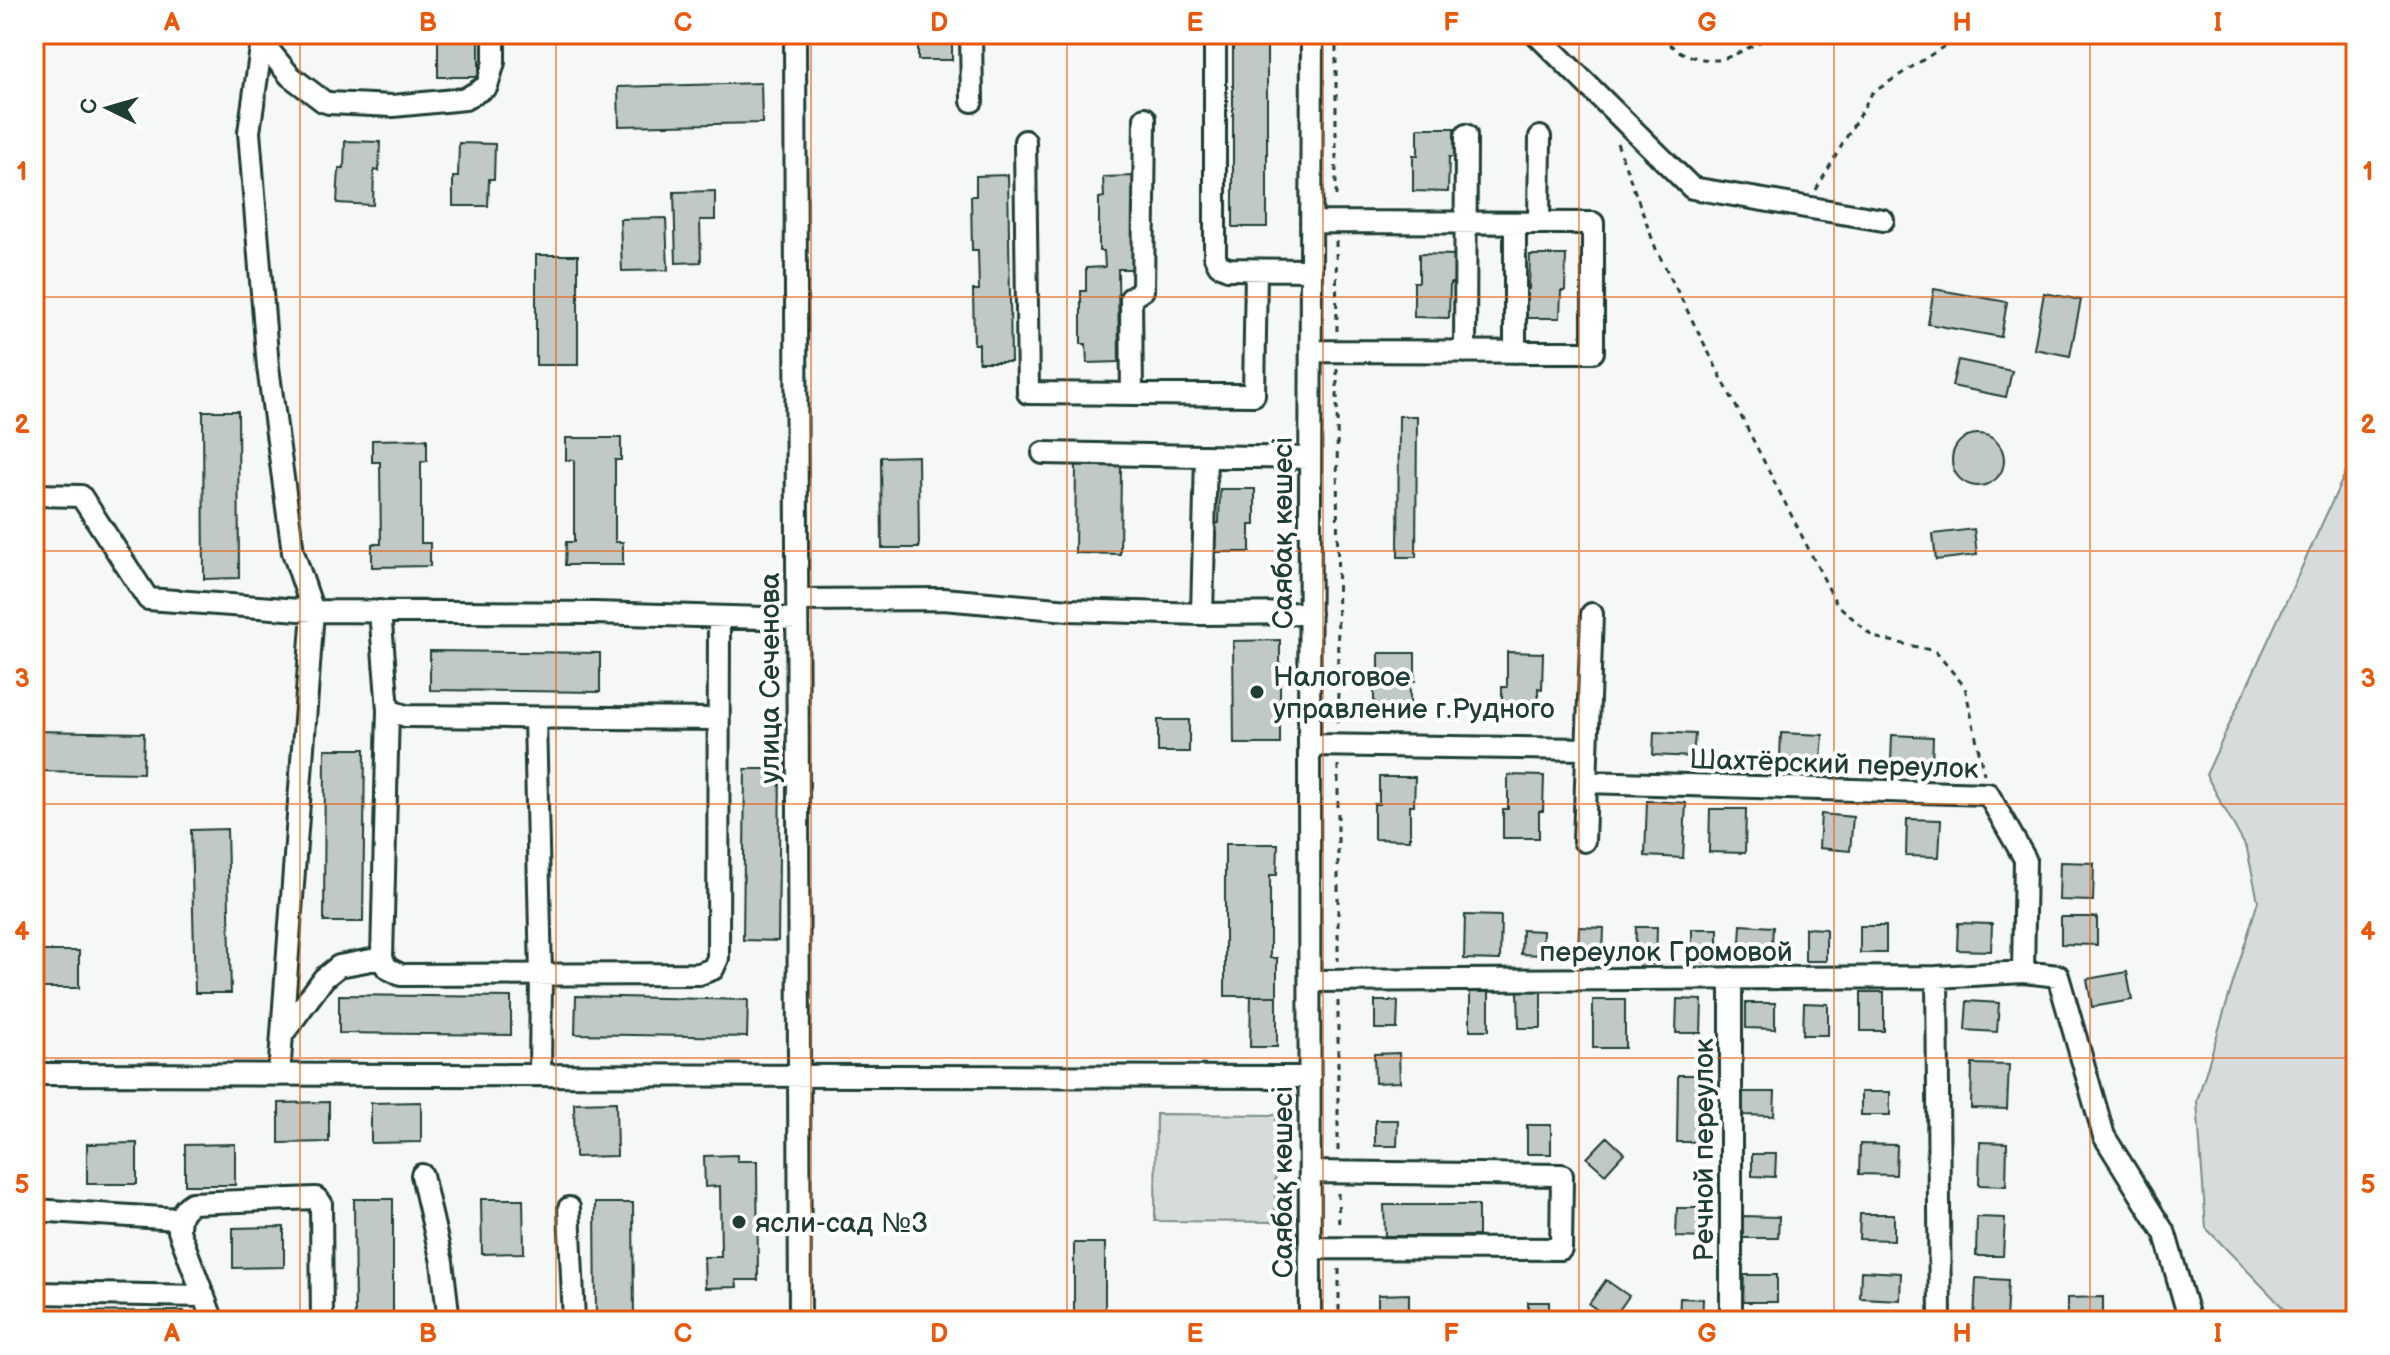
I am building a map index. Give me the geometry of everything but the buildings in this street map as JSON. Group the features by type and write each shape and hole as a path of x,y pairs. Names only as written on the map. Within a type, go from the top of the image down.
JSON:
{"street":[{"path":"262,38 290,76 323,101 393,106 465,99 487,86 494,62 494,34"},
{"name":"улица Сеченова","path":"795,34 800,1321"},
{"path":"971,34 972,101"},
{"path":"1207,34 1215,44 1215,257 1219,265 1228,269 1311,270"},
{"name":"Саябақ көшесі","path":"1310,1321 1312,34"},
{"path":"1536,34 1692,188 1883,220"},
{"path":"262,38 249,132 268,367 293,552 313,611 279,1075"},
{"path":"1132,394 1131,298 1143,290 1145,118"},
{"path":"1465,352 1466,135"},
{"path":"1539,223 1540,137"},
{"path":"1025,141 1028,393 1254,395 1256,270"},
{"path":"1311,222 1593,223 1593,352 1311,351"},
{"path":"1515,223 1515,352"},
{"path":"1043,453 1310,458"},
{"path":"1202,614 1206,456"},
{"path":"34,495 81,496 148,599 313,611 719,617 943,599 1069,610 1310,613"},
{"path":"380,611 388,710 382,958 387,968 401,975 699,974 713,969 718,958 719,617"},
{"path":"1584,841 1592,614"},
{"path":"388,710 406,716 717,719"},
{"path":"535,718 541,975 540,1075"},
{"path":"1309,745 1587,749"},
{"name":"Шахтёрский переулок","path":"1586,782 1988,794 2025,859 2023,972"},
{"path":"282,1035 324,978 339,966 382,958"},
{"name":"переулок Громовой","path":"1310,981 1937,977 2023,972 2058,976 2104,1136 2165,1234 2190,1321"},
{"path":"1937,977 1940,1321"},
{"name":"Речной переулок","path":"1731,978 1731,1321"},
{"path":"34,1074 1310,1077"},
{"path":"1310,1172 1562,1175 1561,1249 1311,1248"},
{"path":"422,1175 442,1262 449,1321"},
{"path":"213,1321 179,1231 179,1219 184,1208 192,1203 319,1199 322,1321"},
{"path":"569,1208 574,1321"},
{"path":"34,1210 179,1219"},
{"path":"34,1293 204,1296"}],"path":[{"path":"1336,34 1339,1321"},
{"path":"1662,34 1666,41 1685,55 1719,60 1775,34"},
{"path":"1806,207 1872,93 1963,34"},
{"path":"1616,139 1656,249 1836,603 1873,637 1935,651 1965,687 1988,794"}],"shaded area":[{"path":"2356,450 2356,1321 2296,1321 2206,1228 2197,1101 2258,901 2247,849 2206,775"},
{"path":"1156,1114 1276,1115 1275,1222 1155,1221"}],"place":[{"name":"Налоговое управление г.Рудного","path":"1257,692"},
{"name":"ясли-сад №3","path":"739,1222"}]}
